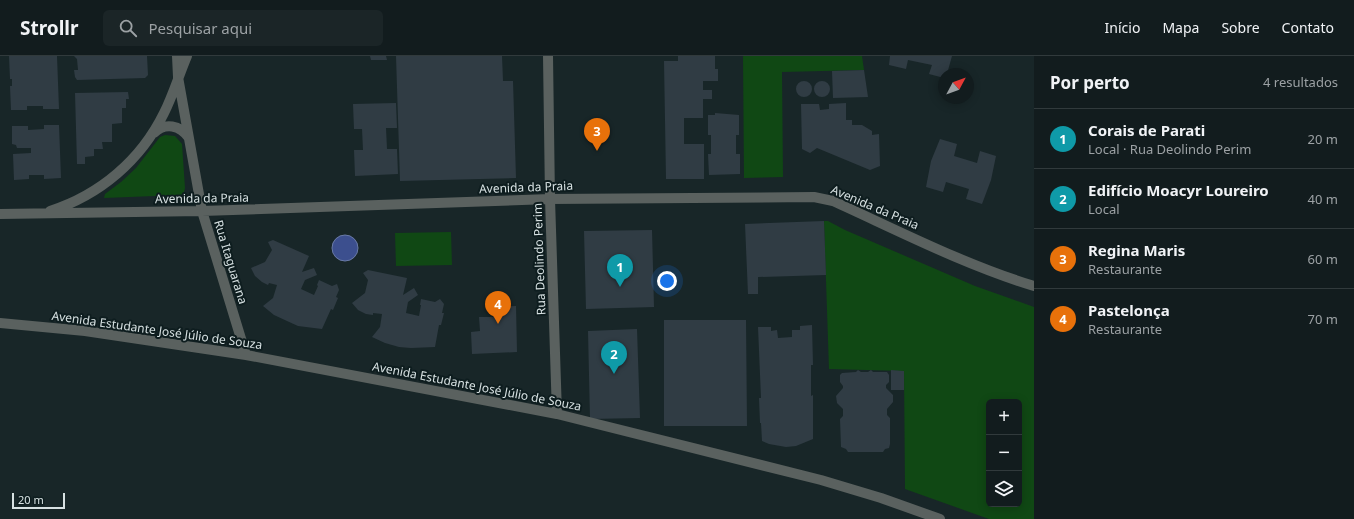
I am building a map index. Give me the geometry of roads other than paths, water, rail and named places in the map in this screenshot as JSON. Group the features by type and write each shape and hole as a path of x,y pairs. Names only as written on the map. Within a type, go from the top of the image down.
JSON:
{"street":[{"name":"Rua Itaguarana","path":"177,56 178,77 202,211 246,355"},
{"path":"42,214 81,199 99,188 131,161 144,146 164,114 187,56"},
{"name":"Rua Deolindo Perim","path":"548,56 550,199 557,414"},
{"path":"152,134 164,126 171,126 182,129 189,138"},
{"name":"Avenida da Praia","path":"0,214 202,211 550,199 796,197 824,199 842,205 962,260 1034,286"},
{"name":"Avenida Estudante José Júlio de Souza","path":"0,323 85,331 246,355 557,414 821,480 881,498 940,519"}],"water":[{"path":"345,235 354,239 358,248 354,257 345,261 336,257 332,248 336,239"}],"place":[{"name":"Regina Maris","path":"597,151"},
{"name":"Corais de Parati","path":"620,287"},
{"name":"Pastelonça","path":"498,324"},
{"name":"Edifício Moacyr Loureiro","path":"614,374"}]}
